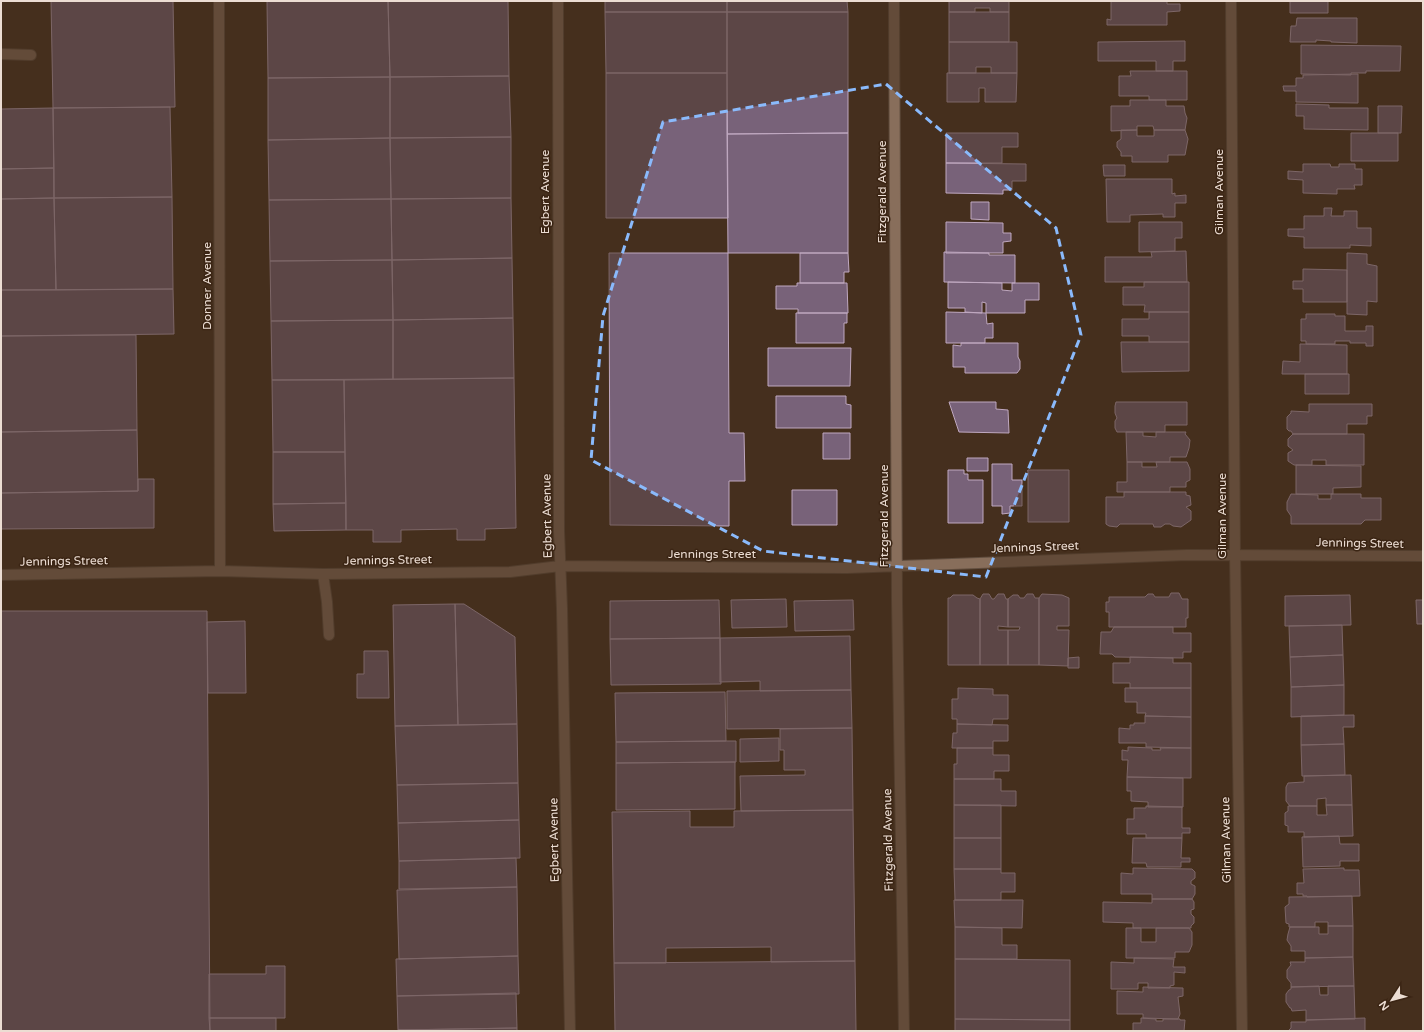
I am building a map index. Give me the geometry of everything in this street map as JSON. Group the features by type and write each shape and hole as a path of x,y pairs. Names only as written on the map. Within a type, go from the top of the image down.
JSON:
{"street":[{"name":"Donner Avenue","path":"219,1 220,571"},
{"name":"Egbert Avenue","path":"558,1 559,531 570,1031"},
{"name":"Fitzgerald Avenue","path":"894,1 897,566 904,1031"},
{"name":"Gilman Avenue","path":"1231,1 1235,554 1242,1031"},
{"path":"1,54 31,55"},
{"name":"Jennings Street","path":"1,575 220,571 323,574 510,572 560,566 847,568 1235,554 1423,556"},
{"path":"323,574 327,602 329,635"}],"highlighted area":[{"path":"886,84 1056,228 1081,335 986,577 763,551 591,460 603,316 663,122"}],"building":[{"path":"51,1 173,1 175,107 53,108"},
{"path":"267,1 388,1 390,77 268,78"},
{"path":"388,1 508,1 509,76 390,77"},
{"path":"605,1 727,1 727,12 605,12"},
{"path":"727,1 847,1 848,12 727,12"},
{"path":"949,1 1009,1 1009,12 990,12 990,8 975,8 975,12 949,12"},
{"path":"1111,1 1167,1 1167,4 1180,4 1180,11 1167,12 1167,25 1107,25 1107,19 1111,20"},
{"path":"1290,1 1328,1 1328,13 1290,13"},
{"path":"605,12 727,12 727,73 606,73"},
{"path":"727,12 848,12 848,133 727,134"},
{"path":"949,12 1009,12 1009,42 949,42"},
{"path":"1297,18 1357,18 1357,43 1316,40 1316,42 1290,42 1291,26 1296,26"},
{"path":"1185,41 1185,61 1173,61 1173,71 1156,71 1156,61 1098,61 1098,42"},
{"path":"949,42 1017,42 1017,73 991,73 991,67 976,67 976,73 949,73"},
{"path":"1301,45 1401,46 1400,71 1366,71 1366,73 1351,73 1351,75 1301,74"},
{"path":"1130,71 1187,71 1187,100 1149,100 1149,96 1119,96 1119,76 1131,76"},
{"path":"606,73 727,73 728,218 606,218"},
{"path":"947,73 1017,73 1016,102 985,102 985,88 979,88 979,102 947,102"},
{"path":"1358,74 1358,103 1296,102 1296,91 1284,91 1283,86 1296,86 1296,78 1303,78 1303,75"},
{"path":"509,76 511,137 390,138 390,77"},
{"path":"390,77 390,138 268,140 268,78"},
{"path":"1130,100 1166,100 1166,106 1184,106 1187,118 1185,130 1154,130 1153,126 1137,126 1137,130 1111,131 1111,106 1130,106"},
{"path":"1296,104 1329,105 1329,108 1368,108 1368,130 1304,129 1304,116 1296,116"},
{"path":"1378,106 1402,106 1401,133 1378,133"},
{"path":"170,107 172,197 54,198 53,108"},
{"path":"53,108 54,168 1,169 1,109"},
{"path":"1121,130 1137,130 1137,136 1154,136 1154,130 1185,130 1188,139 1185,155 1168,155 1168,162 1132,162 1132,156 1121,156 1121,152 1117,147 1117,142 1121,139"},
{"path":"848,133 848,253 728,253 727,134"},
{"path":"946,133 1018,133 1018,147 1002,147 1002,163 946,163"},
{"path":"1351,133 1398,133 1398,161 1351,161"},
{"path":"511,137 511,198 391,199 390,138"},
{"path":"390,138 391,199 269,200 268,140"},
{"path":"946,163 1026,164 1026,181 1012,181 1012,190 1003,190 1003,194 946,193"},
{"path":"1303,164 1330,164 1331,167 1339,167 1339,164 1355,164 1355,169 1362,169 1362,185 1354,185 1355,189 1337,189 1337,194 1303,193 1303,180 1288,179 1288,171 1303,172"},
{"path":"1103,165 1125,165 1125,176 1104,176"},
{"path":"54,168 54,198 1,199 1,169"},
{"path":"1106,179 1172,179 1172,194 1175,193 1175,196 1186,195 1186,203 1175,203 1175,217 1163,217 1163,214 1130,215 1130,222 1107,222"},
{"path":"172,197 173,289 56,290 54,198"},
{"path":"54,198 56,290 1,290 1,199"},
{"path":"511,198 512,258 392,260 391,199"},
{"path":"391,199 392,260 270,261 269,200"},
{"path":"971,202 989,202 989,220 971,219"},
{"path":"1324,208 1332,208 1331,216 1344,216 1344,211 1357,211 1357,228 1371,228 1371,246 1350,245 1350,248 1304,248 1304,237 1288,236 1288,229 1304,229 1304,216 1324,216"},
{"path":"946,222 1003,223 1003,233 1011,233 1011,241 1003,242 1003,253 946,253"},
{"path":"1139,222 1182,222 1182,238 1175,238 1175,251 1139,252"},
{"path":"1186,251 1187,282 1105,282 1105,257 1152,257 1151,252"},
{"path":"944,252 1015,255 1015,283 944,282"},
{"path":"609,253 728,253 729,433 744,433 745,481 729,481 729,526 610,525"},
{"path":"800,253 848,253 849,272 844,272 844,283 800,283"},
{"path":"1347,253 1367,254 1367,264 1377,266 1377,302 1367,301 1367,315 1347,314"},
{"path":"512,258 513,318 393,320 392,260"},
{"path":"392,260 393,320 271,321 270,261"},
{"path":"1303,269 1347,270 1347,302 1303,302 1303,289 1293,289 1293,281 1303,281"},
{"path":"948,282 1002,283 1002,290 1012,291 1012,283 1039,283 1039,300 1025,300 1025,313 986,313 986,303 982,302 982,313 965,312 965,308 948,308"},
{"path":"1144,282 1189,282 1189,312 1144,312 1145,305 1123,305 1123,287 1144,287"},
{"path":"797,283 847,283 848,313 798,313 798,309 776,309 776,286 797,286"},
{"path":"173,289 174,334 1,336 1,290"},
{"path":"946,312 986,313 987,324 993,323 993,338 985,338 985,343 946,343"},
{"path":"1149,312 1189,312 1189,342 1149,342 1149,336 1122,336 1122,319 1149,319"},
{"path":"796,313 847,313 847,323 844,323 844,343 796,343"},
{"path":"1306,314 1335,314 1335,316 1345,316 1345,331 1366,331 1366,326 1373,326 1373,346 1366,346 1366,343 1350,343 1350,341 1335,341 1335,344 1306,344 1306,341 1301,341 1301,319 1306,319"},
{"path":"513,318 514,378 393,379 393,320"},
{"path":"393,320 393,379 272,380 271,321"},
{"path":"136,335 137,430 1,432 1,336"},
{"path":"1121,342 1189,342 1189,371 1122,372"},
{"path":"961,343 1018,343 1020,369 1017,373 965,373 965,367 953,367 953,345 961,346"},
{"path":"1300,344 1347,345 1347,374 1282,374 1283,361 1300,362"},
{"path":"768,348 851,348 850,386 768,386"},
{"path":"1305,374 1349,374 1349,394 1305,394"},
{"path":"514,378 516,528 485,529 485,540 457,540 457,529 401,530 401,542 373,542 373,530 346,530 344,380"},
{"path":"272,380 344,380 345,452 273,452"},
{"path":"776,396 846,396 846,404 851,405 851,428 776,428"},
{"path":"949,402 996,402 996,409 1008,410 1009,433 959,432"},
{"path":"1116,402 1187,402 1187,425 1165,425 1165,432 1117,432 1115,428 1115,421 1117,418 1115,413"},
{"path":"1309,404 1372,404 1372,416 1367,416 1367,424 1347,424 1347,434 1293,434 1287,429 1287,417 1291,411 1309,412"},
{"path":"137,430 138,491 1,493 1,432"},
{"path":"1126,432 1143,432 1143,436 1156,437 1156,432 1186,432 1185,434 1190,440 1186,457 1170,457 1170,462 1127,462"},
{"path":"823,433 850,433 850,459 823,459"},
{"path":"1293,434 1364,434 1364,465 1326,465 1326,460 1312,460 1312,465 1294,465 1288,461 1288,453 1293,450 1288,446 1288,439"},
{"path":"273,452 345,452 346,503 273,504"},
{"path":"967,458 988,458 988,471 967,471"},
{"path":"1127,462 1142,462 1142,467 1157,467 1156,462 1187,462 1190,469 1190,480 1186,482 1186,487 1170,487 1170,492 1117,492 1117,482 1127,482"},
{"path":"992,464 1012,464 1012,480 1022,480 1022,506 1010,506 1010,513 1002,514 1002,506 992,506"},
{"path":"1296,465 1361,466 1361,487 1333,488 1333,494 1296,494"},
{"path":"948,470 964,470 964,474 968,474 968,480 983,480 983,523 948,523"},
{"path":"1028,470 1069,470 1069,522 1028,522"},
{"path":"138,479 154,479 154,528 1,529 1,493 138,491"},
{"path":"792,490 837,490 837,525 792,525"},
{"path":"1124,492 1186,492 1186,495 1190,496 1191,505 1186,507 1191,511 1191,520 1181,527 1170,524 1165,524 1161,527 1154,527 1153,524 1120,524 1117,527 1109,526 1106,524 1106,497 1124,497"},
{"path":"1291,494 1318,495 1318,499 1331,499 1331,494 1361,494 1361,498 1381,498 1381,520 1365,520 1361,524 1291,524 1291,516 1287,510 1287,502"},
{"path":"346,503 346,530 274,531 273,504"},
{"path":"1171,593 1179,593 1182,599 1188,599 1188,618 1186,618 1186,627 1109,627 1109,612 1106,612 1106,602 1109,602 1109,597 1145,597 1148,594 1153,594 1155,597 1169,597"},
{"path":"983,594 989,594 992,599 994,599 998,594 1004,594 1006,599 1008,599 1008,627 998,626 998,630 1008,630 1008,665 980,665 980,599"},
{"path":"1027,594 1033,594 1035,598 1039,598 1039,665 1008,665 1008,630 1019,630 1020,627 1008,627 1008,599 1013,595 1018,595 1020,598 1024,598"},
{"path":"1042,594 1062,595 1069,598 1069,626 1057,626 1057,630 1069,630 1068,666 1039,665 1039,598"},
{"path":"953,595 973,595 980,599 980,665 948,665 948,598"},
{"path":"1350,595 1351,625 1285,626 1285,596"},
{"path":"786,599 787,627 732,628 731,600"},
{"path":"719,600 720,638 610,639 610,601"},
{"path":"853,600 854,630 795,631 794,601"},
{"path":"1416,600 1423,600 1423,624 1417,624"},
{"path":"455,604 458,725 395,726 393,605"},
{"path":"455,604 464,604 515,637 517,724 458,725"},
{"path":"1,611 207,611 210,1031 1,1031"},
{"path":"245,621 246,693 208,693 207,622"},
{"path":"1342,625 1343,655 1290,657 1289,626"},
{"path":"1114,627 1173,627 1173,633 1191,633 1191,652 1183,652 1183,658 1115,657 1112,654 1100,654 1101,632 1111,632"},
{"path":"850,636 851,690 760,691 760,681 720,682 720,638"},
{"path":"720,638 721,684 611,685 610,639"},
{"path":"364,651 388,651 389,698 357,698 357,674 364,674"},
{"path":"1343,655 1344,685 1291,687 1290,657"},
{"path":"1079,657 1079,668 1068,668 1068,658"},
{"path":"1130,657 1173,658 1173,663 1191,663 1191,688 1130,688 1130,683 1113,683 1113,663 1130,663"},
{"path":"1344,685 1344,715 1291,717 1291,687"},
{"path":"958,688 993,689 993,695 1008,695 1008,719 993,719 992,725 957,724 957,719 952,719 952,699 958,699"},
{"path":"1125,688 1191,688 1191,717 1145,716 1146,713 1137,713 1137,702 1125,702"},
{"path":"851,690 852,728 727,729 727,691"},
{"path":"725,692 726,741 616,742 615,693"},
{"path":"1354,715 1354,727 1343,727 1344,744 1301,745 1301,716"},
{"path":"1145,716 1191,717 1191,748 1146,747 1146,743 1119,743 1119,728 1130,729 1130,725 1134,725 1134,723 1145,723"},
{"path":"517,724 518,783 397,785 395,726"},
{"path":"957,724 1008,725 1008,741 993,741 993,748 952,748 953,733 957,733"},
{"path":"852,728 853,810 741,811 740,776 805,775 805,770 784,770 784,750 780,750 780,729"},
{"path":"779,738 779,761 740,762 740,739"},
{"path":"736,741 736,762 616,763 616,742"},
{"path":"1344,744 1345,775 1302,776 1301,745"},
{"path":"1128,747 1152,748 1152,750 1161,750 1160,748 1191,748 1191,778 1127,777 1128,760 1122,760 1122,750 1128,751"},
{"path":"957,748 993,748 993,755 1009,755 1009,771 994,771 994,779 954,779 954,764 957,764"},
{"path":"735,762 735,809 616,810 616,763"},
{"path":"1351,775 1352,805 1326,805 1326,798 1317,799 1317,806 1290,806 1286,801 1286,787 1288,783 1304,782 1304,776"},
{"path":"1127,777 1183,778 1183,807 1148,807 1148,802 1131,801 1131,791 1127,791"},
{"path":"954,779 1001,779 1001,791 1016,791 1016,806 954,805"},
{"path":"518,783 519,820 398,823 397,785"},
{"path":"954,805 1001,805 1001,838 954,838"},
{"path":"1326,805 1352,805 1353,836 1304,837 1304,832 1288,832 1288,826 1285,825 1285,813 1288,811 1288,806 1317,806 1317,815 1327,815"},
{"path":"1146,806 1182,807 1182,828 1190,828 1190,833 1182,833 1182,838 1146,838 1146,834 1127,834 1127,819 1134,819 1134,808 1146,808"},
{"path":"853,810 855,961 771,962 771,947 666,948 666,963 614,963 612,812 690,811 690,827 734,827 734,811"},
{"path":"519,820 520,858 399,861 398,823"},
{"path":"1339,836 1340,844 1359,844 1359,861 1340,861 1340,866 1303,867 1302,837"},
{"path":"954,838 1001,838 1001,869 954,869"},
{"path":"1133,838 1182,838 1181,858 1190,858 1190,862 1181,862 1181,867 1147,867 1146,863 1132,863"},
{"path":"516,858 517,887 399,889 399,861"},
{"path":"1133,868 1192,869 1195,872 1195,878 1191,881 1191,884 1195,886 1195,894 1192,899 1152,899 1152,894 1121,894 1121,873 1133,874"},
{"path":"1344,868 1344,870 1359,870 1360,896 1307,897 1303,896 1303,894 1297,894 1297,883 1304,883 1303,869"},
{"path":"954,869 1001,869 1001,873 1015,873 1015,892 1001,892 1001,900 955,900"},
{"path":"517,887 518,956 399,959 397,890"},
{"path":"1352,896 1353,926 1328,926 1328,922 1315,922 1315,927 1289,927 1289,924 1286,923 1285,907 1289,904 1289,897"},
{"path":"1152,899 1192,899 1194,902 1194,909 1191,910 1191,914 1194,917 1194,923 1191,928 1133,928 1133,923 1103,922 1103,902 1152,903"},
{"path":"954,900 1023,900 1022,928 955,927"},
{"path":"1328,926 1353,926 1353,957 1305,958 1305,951 1291,951 1291,946 1287,940 1290,927 1319,927 1319,934 1328,934"},
{"path":"955,927 1002,928 1002,945 1017,945 1017,959 955,959"},
{"path":"1126,928 1141,928 1141,942 1156,942 1156,928 1189,928 1192,932 1192,945 1189,952 1175,952 1175,958 1126,958"},
{"path":"518,956 519,994 397,996 396,959"},
{"path":"1353,957 1354,986 1291,987 1291,983 1287,978 1287,970 1291,965 1290,962 1305,962 1305,958"},
{"path":"1134,958 1174,959 1173,967 1185,967 1185,973 1174,972 1174,985 1170,986 1170,988 1148,988 1148,983 1138,983 1138,989 1111,989 1111,962 1134,963"},
{"path":"955,959 1070,960 1070,1020 955,1019"},
{"path":"855,961 856,1031 615,1031 614,963"},
{"path":"266,966 285,966 285,1018 209,1018 209,974 266,974"},
{"path":"1319,986 1320,995 1328,995 1328,986 1354,986 1355,1019 1306,1020 1306,1010 1292,1011 1286,1002 1286,994 1291,987"},
{"path":"1143,987 1183,988 1183,996 1178,997 1180,1014 1178,1019 1143,1018 1143,1014 1117,1014 1117,991 1143,992"},
{"path":"516,993 517,1028 398,1030 397,996"},
{"path":"209,1018 276,1018 276,1031 210,1031"},
{"path":"1141,1018 1156,1019 1156,1021 1163,1021 1163,1019 1185,1020 1184,1031 1133,1031 1133,1023 1141,1023"},
{"path":"1365,1018 1365,1031 1288,1031 1291,1028 1291,1022"},
{"path":"955,1019 1070,1020 1070,1031 955,1031"},
{"path":"517,1028 517,1031 398,1030"}]}
